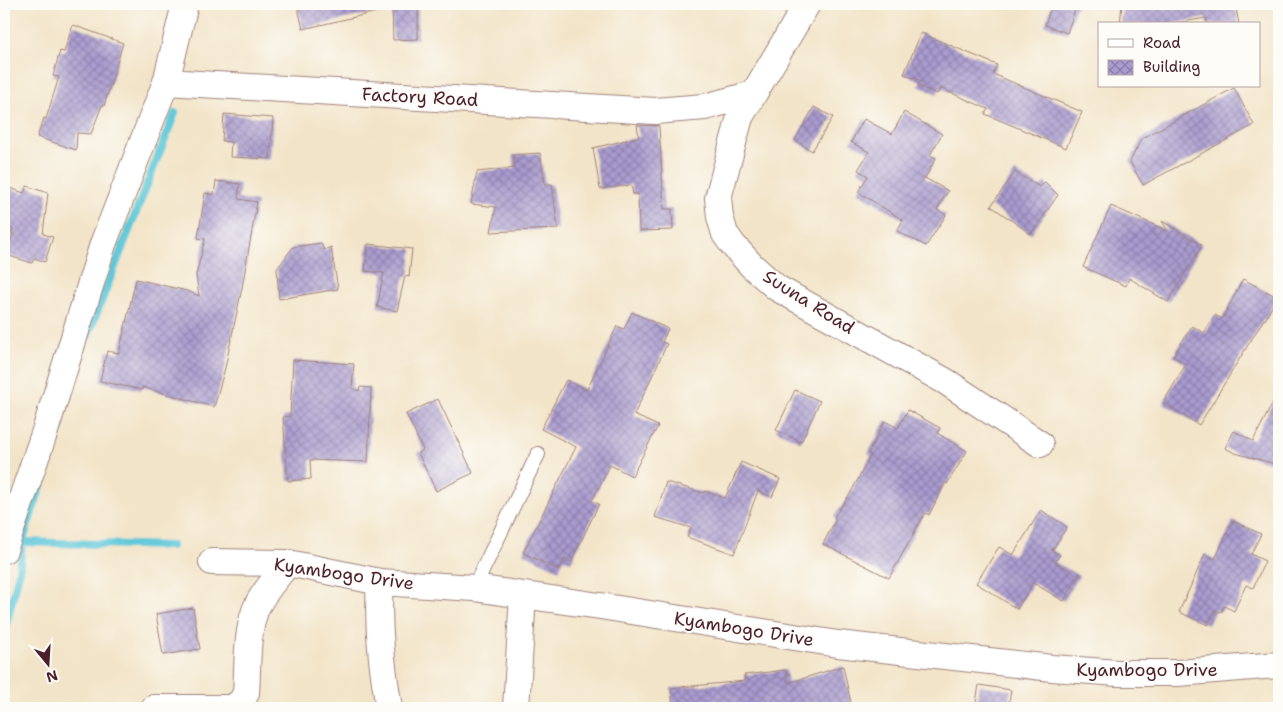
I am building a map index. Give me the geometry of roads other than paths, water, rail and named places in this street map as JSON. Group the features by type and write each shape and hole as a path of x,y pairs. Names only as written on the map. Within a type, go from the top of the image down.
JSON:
{"street":[{"name":"Suuna Road","path":"807,4 740,117 718,198 720,217 725,234 752,266 778,288 945,382 1040,444"},
{"path":"4,550 45,430 103,244 166,82 177,6"},
{"name":"Factory Road","path":"166,82 655,111 706,106 753,94"},
{"name":"Kyambogo Drive","path":"212,562 288,563 380,582 474,588 838,644 1052,668 1118,673 1178,673 1279,665"},
{"path":"154,708 232,708 241,702 246,693 250,628 255,610 288,563"},
{"path":"380,582 378,611 381,658 388,708"},
{"path":"516,708 522,595"}],"lane":[{"path":"474,588 538,454"}],"waterway":[{"path":"88,335 175,113"},
{"path":"4,633 19,573 22,542 60,428 61,419"},
{"path":"22,542 171,546"}]}
